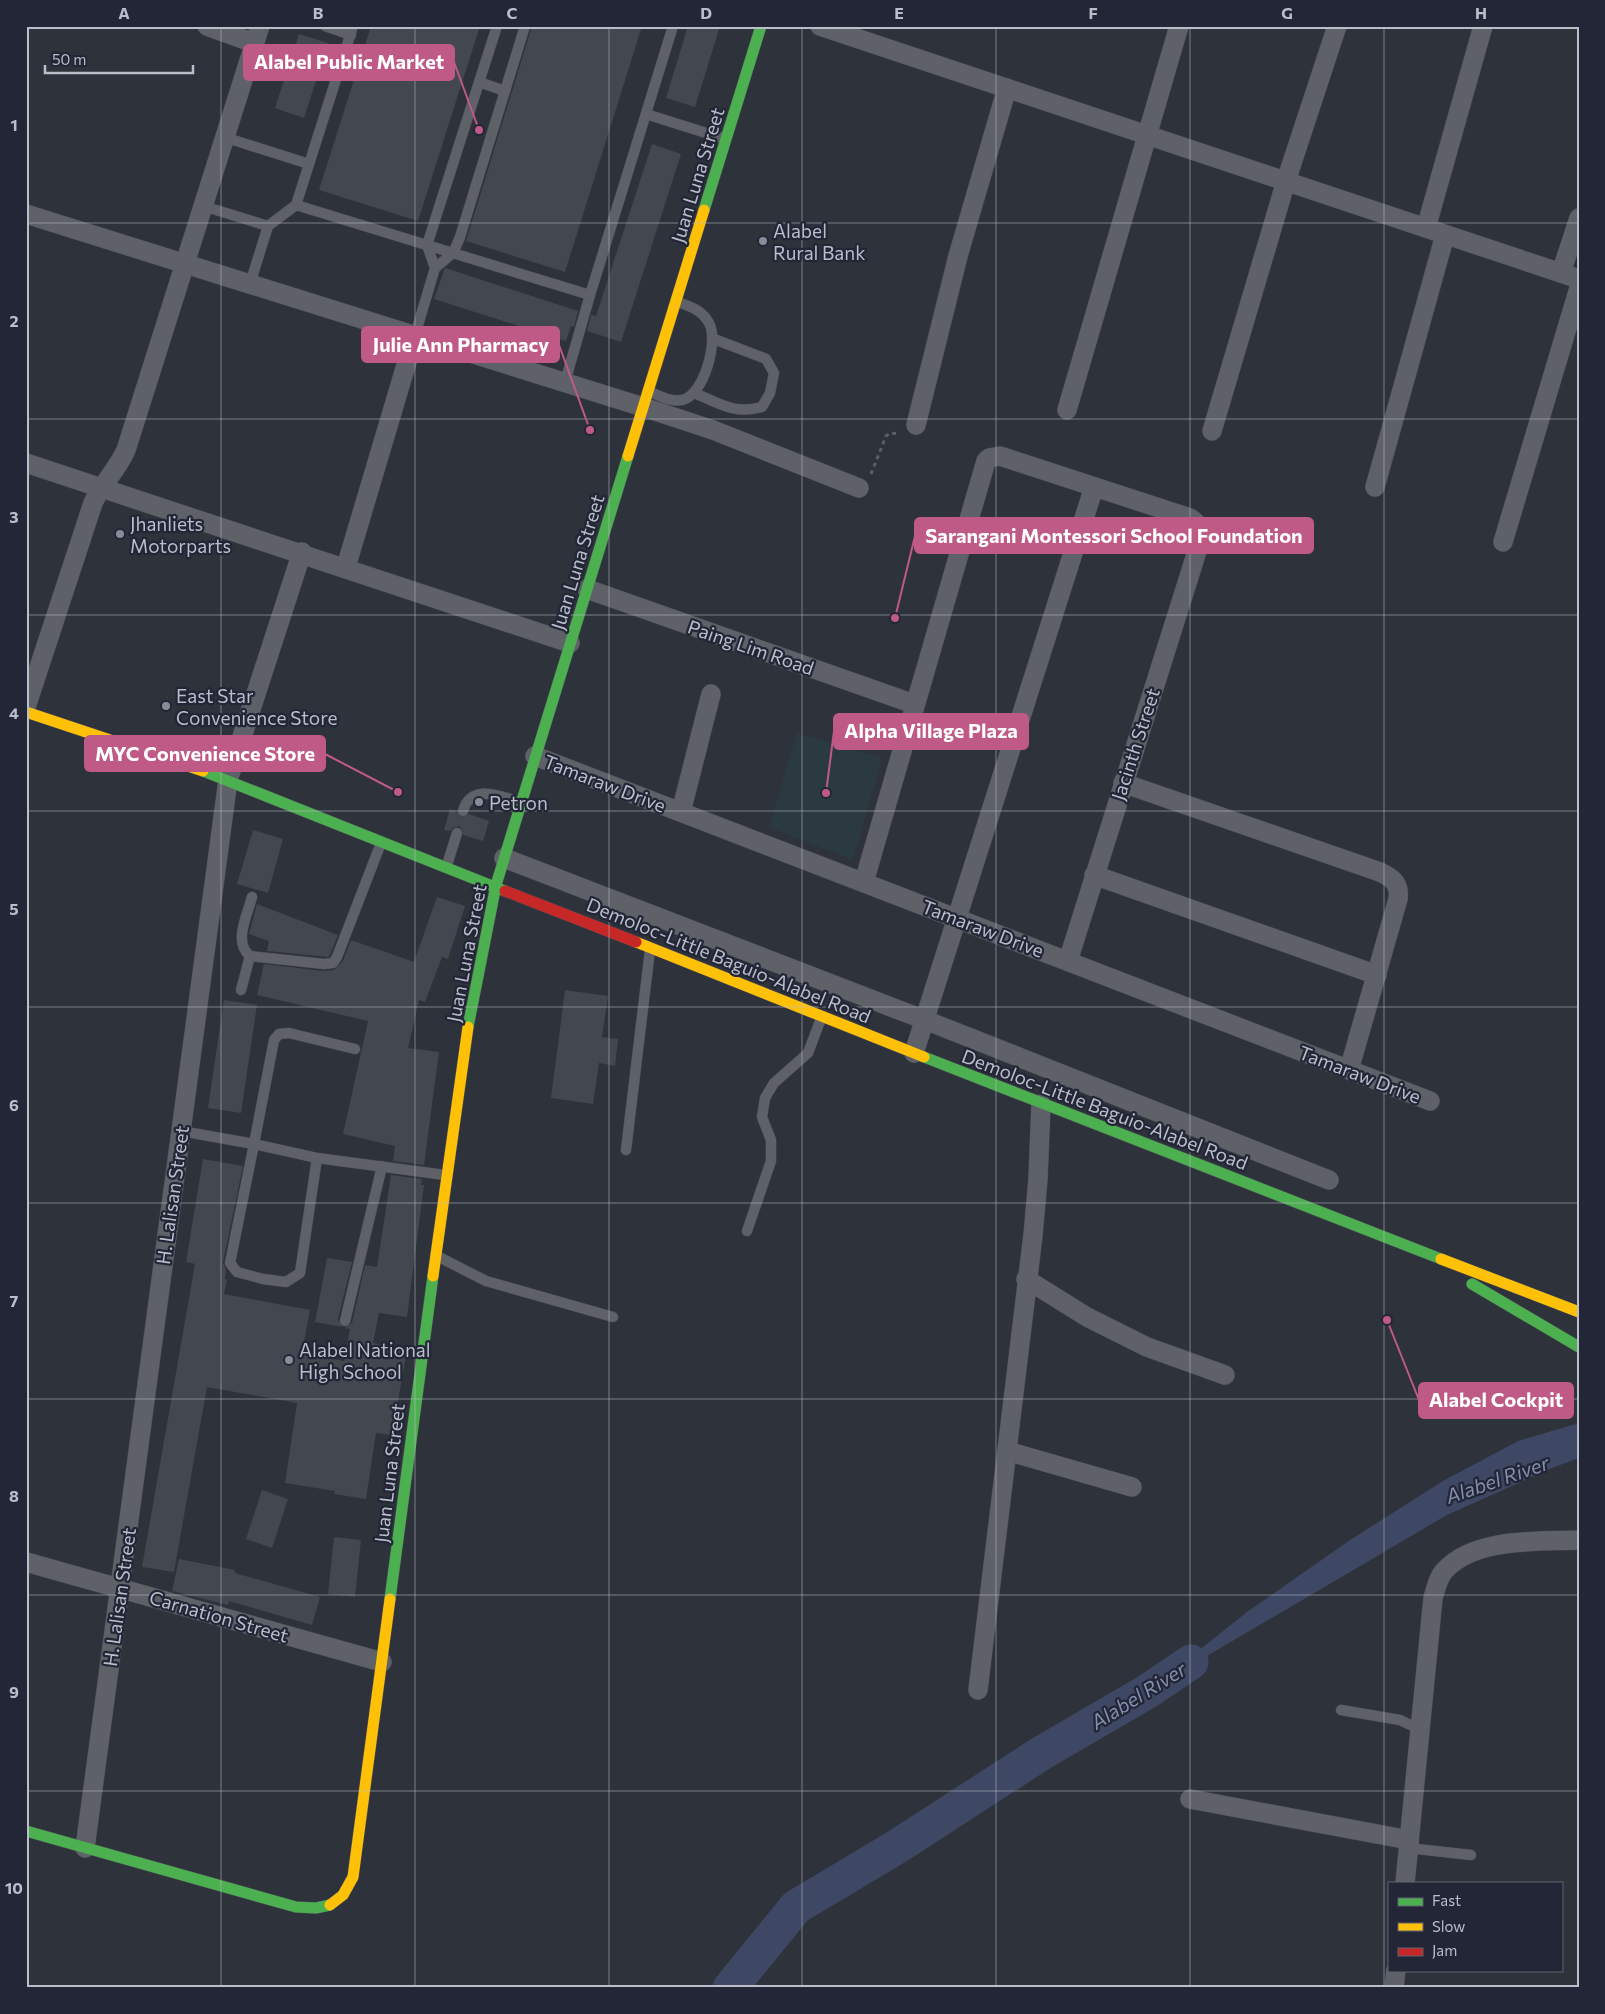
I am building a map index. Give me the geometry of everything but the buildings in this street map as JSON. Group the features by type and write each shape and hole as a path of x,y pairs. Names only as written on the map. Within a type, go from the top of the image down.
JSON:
{"street":[{"path":"26,706 89,515 102,487 117,469 126,450 257,35 207,26"},
{"name":"Juan Luna Street","path":"85,1848 274,1902 314,1909 327,1907 338,1901 347,1891 353,1877 445,1175 476,978 496,885 761,26"},
{"path":"820,26 1570,276 1579,218"},
{"path":"1067,410 1178,26"},
{"path":"1212,431 1286,181 1337,26"},
{"path":"1426,228 1483,26"},
{"path":"916,425 958,256 1007,88"},
{"path":"26,214 565,382 646,399 665,406 713,430 860,488"},
{"path":"1375,487 1445,234"},
{"path":"1504,542 1575,321 1579,288"},
{"path":"346,567 414,335"},
{"path":"864,882 983,466 989,458 1000,456 1094,487 914,1053"},
{"path":"26,463 302,552 570,643"},
{"name":"Jacinth Street","path":"1068,961 1199,545 1200,528 1197,522 1190,518 1094,487"},
{"name":"H. Lalisan Street","path":"85,1848 228,780 302,552"},
{"name":"Paing Lim Road","path":"587,589 914,704"},
{"path":"681,812 711,694"},
{"name":"Demoloc-Little Baguio-Alabel Road","path":"26,712 228,780 382,842 496,885 1041,1104 1579,1312"},
{"name":"Tamaraw Drive","path":"535,756 1430,1101"},
{"path":"1123,782 1391,877 1397,883 1398,900 1349,1070"},
{"path":"504,858 925,1020 1329,1180"},
{"path":"1094,875 1377,975"},
{"path":"978,1690 1038,1179 1041,1104"},
{"name":"Demoloc-Little Baguio-Alabel Road","path":"1415,1248 1579,1347"},
{"path":"1026,1279 1087,1317 1147,1347 1225,1376"},
{"path":"1007,1451 1132,1487"},
{"path":"1405,1882 1433,1598 1444,1570 1459,1559 1503,1543 1579,1540"},
{"name":"Carnation Street","path":"26,1562 382,1662"},
{"path":"1190,1799 1409,1844"},
{"path":"26,1831 85,1848"},
{"path":"1394,1988 1396,1972"}],"lane":[{"path":"250,284 268,226 296,204 352,30 325,26"},
{"path":"435,268 427,245 497,26"},
{"path":"414,335 435,268 453,253 525,26"},
{"path":"565,382 590,294 673,26"},
{"path":"479,82 505,90"},
{"path":"646,114 726,140"},
{"path":"224,137 309,164"},
{"path":"296,204 590,294"},
{"path":"203,206 268,226"},
{"path":"665,406 684,400 703,381 714,339 710,324 698,309 676,302"},
{"path":"694,392 732,409 747,411 762,407 770,393 774,373 766,360 714,339"},
{"path":"463,811 466,802 474,795 486,793 521,803"},
{"path":"447,866 457,833"},
{"path":"252,898 240,941 243,950 250,956 324,964 333,963 382,842"},
{"path":"626,1150 651,947"},
{"path":"241,990 250,956"},
{"path":"747,1231 772,1161 770,1140 762,1117 765,1098 774,1083 808,1053 822,1016"},
{"path":"317,1158 300,1273 286,1282 263,1279 236,1272 230,1263 274,1040 279,1034 288,1033 356,1049"},
{"path":"181,1131 317,1158 445,1175"},
{"path":"345,1321 382,1166"},
{"path":"436,1255 486,1281 613,1317"},
{"path":"1341,1710 1400,1720 1421,1730"},
{"path":"1409,1844 1471,1855"}],"path":[{"path":"860,488 872,473 886,436 890,433 910,433 916,425"}],"shaded area":[{"path":"797,733 882,758 853,860 769,827"}],"water":[{"path":"1579,1423 1579,1458 1552,1468 1447,1515 1149,1690 1247,1612 1350,1540 1443,1481 1518,1441"}],"waterway":[{"name":"Alabel River","path":"730,1988 796,1907 898,1846 1040,1754 1148,1691 1191,1662"}],"traffic: fast":[{"path":"704,210 761,26"},
{"path":"468,1027 496,885 628,456"},
{"path":"203,771 505,891"},
{"path":"924,1057 1441,1259"},
{"path":"390,1599 433,1276"},
{"path":"1472,1284 1579,1347"},
{"path":"26,1831 296,1907 316,1908 330,1905"}],"traffic: slow":[{"path":"628,456 704,210"},
{"path":"26,712 203,771"},
{"path":"636,942 924,1057"},
{"path":"433,1276 468,1027"},
{"path":"1441,1259 1579,1312"},
{"path":"330,1905 343,1895 353,1877 390,1599"}],"traffic: jam":[{"path":"505,891 636,942"}],"place":[{"name":"Alabel Public Market","path":"479,130"},
{"name":"Alabel Rural Bank","path":"763,241"},
{"name":"Julie Ann Pharmacy","path":"590,430"},
{"name":"Jhanliets Motorparts","path":"120,534"},
{"name":"Sarangani Montessori School Foundation","path":"895,618"},
{"name":"East Star Convenience Store","path":"166,706"},
{"name":"MYC Convenience Store","path":"398,792"},
{"name":"Alpha Village Plaza","path":"826,793"},
{"name":"Petron","path":"479,802"},
{"name":"Alabel Cockpit","path":"1387,1320"},
{"name":"Alabel National High School","path":"289,1360"}]}
